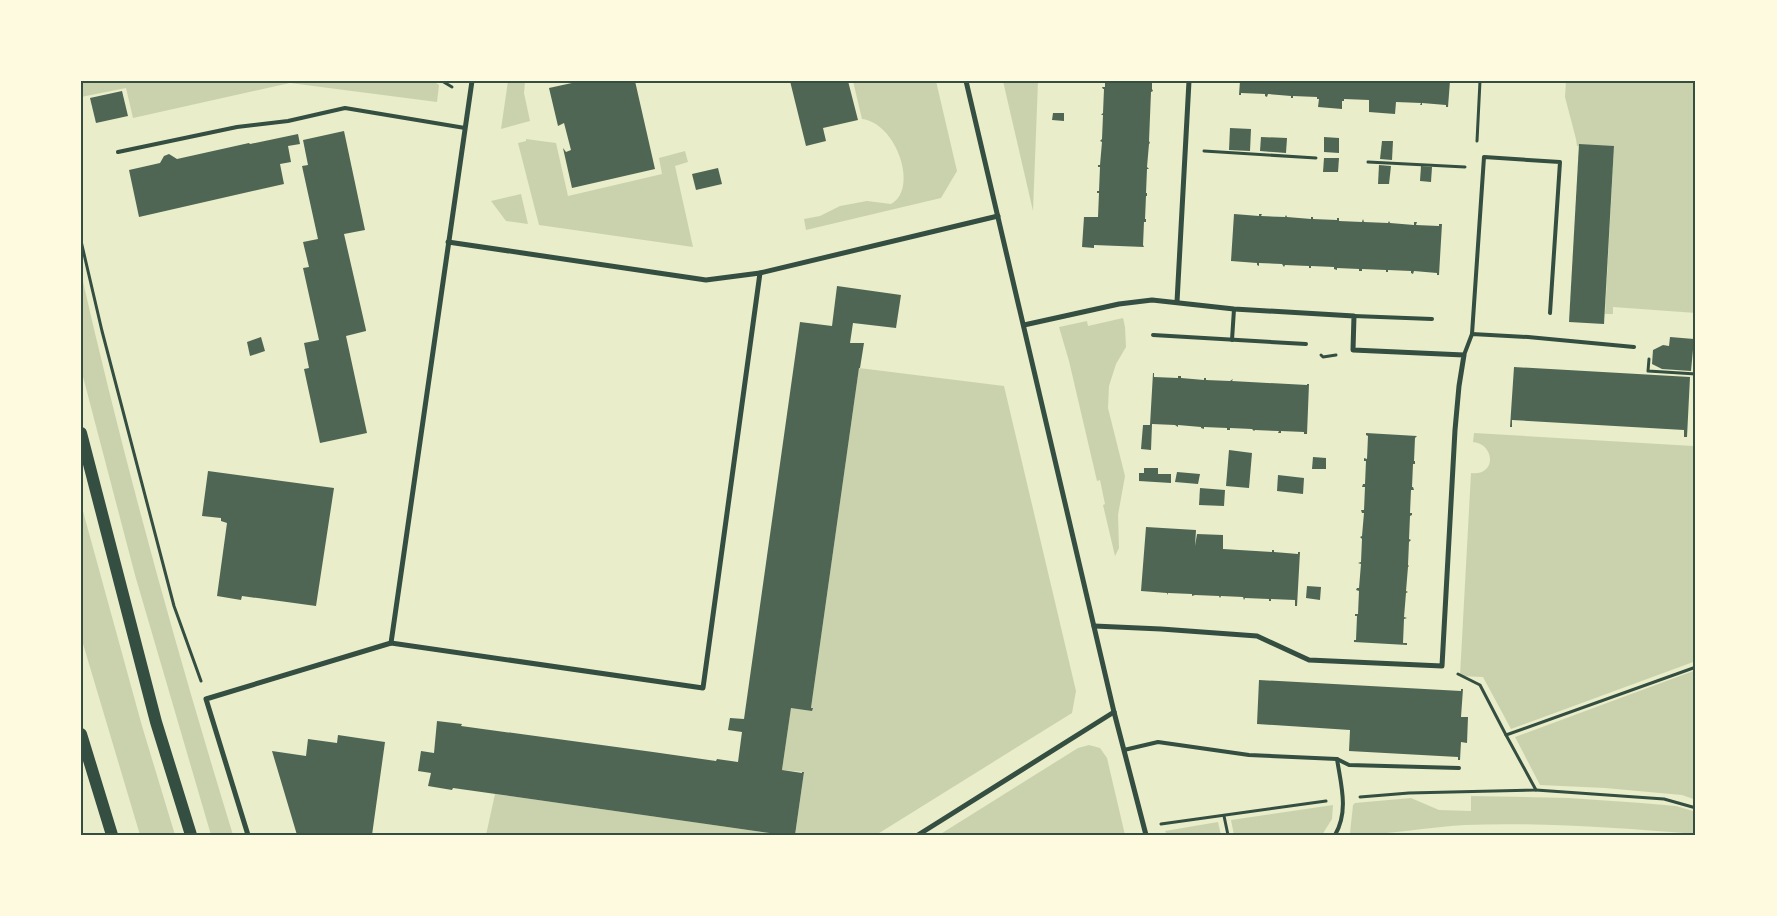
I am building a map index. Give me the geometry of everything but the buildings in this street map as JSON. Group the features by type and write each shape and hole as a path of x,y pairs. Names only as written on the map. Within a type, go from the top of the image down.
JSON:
{"main road":[{"path":"81,433 156,722 191,835"},
{"path":"81,734 112,835"}],"street":[{"path":"391,644 472,81"},
{"path":"966,81 1114,712 1146,835"},
{"path":"1177,302 1189,81"},
{"path":"448,242 706,280 760,273 998,216"},
{"path":"248,835 206,699 391,644 703,688 760,273"},
{"path":"1024,325 1119,304 1152,300 1234,309 1354,316 1353,350 1464,354 1455,430 1442,666 1309,660 1257,636 1094,626"},
{"path":"918,835 1114,712"}],"lane":[{"path":"118,152 237,127 288,120 345,108 465,128"},
{"path":"1464,354 1472,334 1484,157 1560,162 1550,314"},
{"path":"1232,340 1234,309"},
{"path":"1354,316 1432,319"},
{"path":"1472,334 1634,347"},
{"path":"1152,335 1306,344"},
{"path":"1124,750 1158,742 1250,755 1337,759 1349,765 1459,768"},
{"path":"1334,835 1342,818 1343,798 1337,759"}],"path":[{"path":"1480,81 1477,142 1484,157"},
{"path":"1186,150 1316,158"},
{"path":"1368,162 1483,167"},
{"path":"81,241 102,331 174,606 206,699"},
{"path":"1306,344 1323,357 1331,357 1353,350"},
{"path":"1634,347 1650,347 1648,371 1696,374"},
{"path":"1442,666 1480,685 1536,790"},
{"path":"1506,734 1696,666"},
{"path":"1144,827 1343,798 1409,793 1536,790 1664,799 1696,808"},
{"path":"1224,816 1228,835"}],"green space":[{"path":"81,81 433,81 439,85 437,102 290,83 133,118 126,88 81,97"},
{"path":"508,81 525,81 524,93 530,121 501,129"},
{"path":"853,81 936,81 957,171 941,198 806,230 804,219 820,216 840,206 867,201 891,204 899,196 903,185 900,158 894,144 885,132 874,123 862,119"},
{"path":"1003,81 1038,81 1033,211"},
{"path":"1566,81 1696,81 1696,313 1613,307 1613,314 1605,314 1614,147 1577,146 1565,97"},
{"path":"526,139 556,143 568,196 662,174 659,158 685,151 688,162 675,166 693,247 539,225 518,143 526,141"},
{"path":"521,194 528,224 506,221 491,201"},
{"path":"81,273 152,555 233,835 211,835 135,575 81,369"},
{"path":"1123,318 1126,347 1116,364 1109,386 1108,408 1125,476 1118,515 1119,548 1115,556 1103,505 1105,504 1100,480 1097,481 1069,361 1059,327 1087,321 1088,326"},
{"path":"859,368 1004,386 1076,691 1072,713 876,835 795,835 804,772 782,770 791,708 811,708"},
{"path":"1696,409 1696,661 1511,729 1483,677 1460,676 1471,473 1479,473 1485,470 1489,465 1490,459 1486,448 1473,442 1474,433 1693,446"},
{"path":"81,504 142,726 175,835 140,835 81,637"},
{"path":"1696,670 1696,800 1682,795 1605,788 1540,785 1515,737"},
{"path":"1089,745 1100,748 1107,758 1125,835 939,835 1078,748"},
{"path":"495,794 784,835 486,835"},
{"path":"1471,796 1569,798 1676,806 1696,812 1696,834 1522,824 1436,827 1365,835 1351,835 1350,833 1353,805 1355,803 1411,798 1439,810 1471,811"},
{"path":"1333,805 1332,819 1322,835 1234,835 1231,820"},
{"path":"1218,822 1221,835 1167,835 1165,831"}]}
